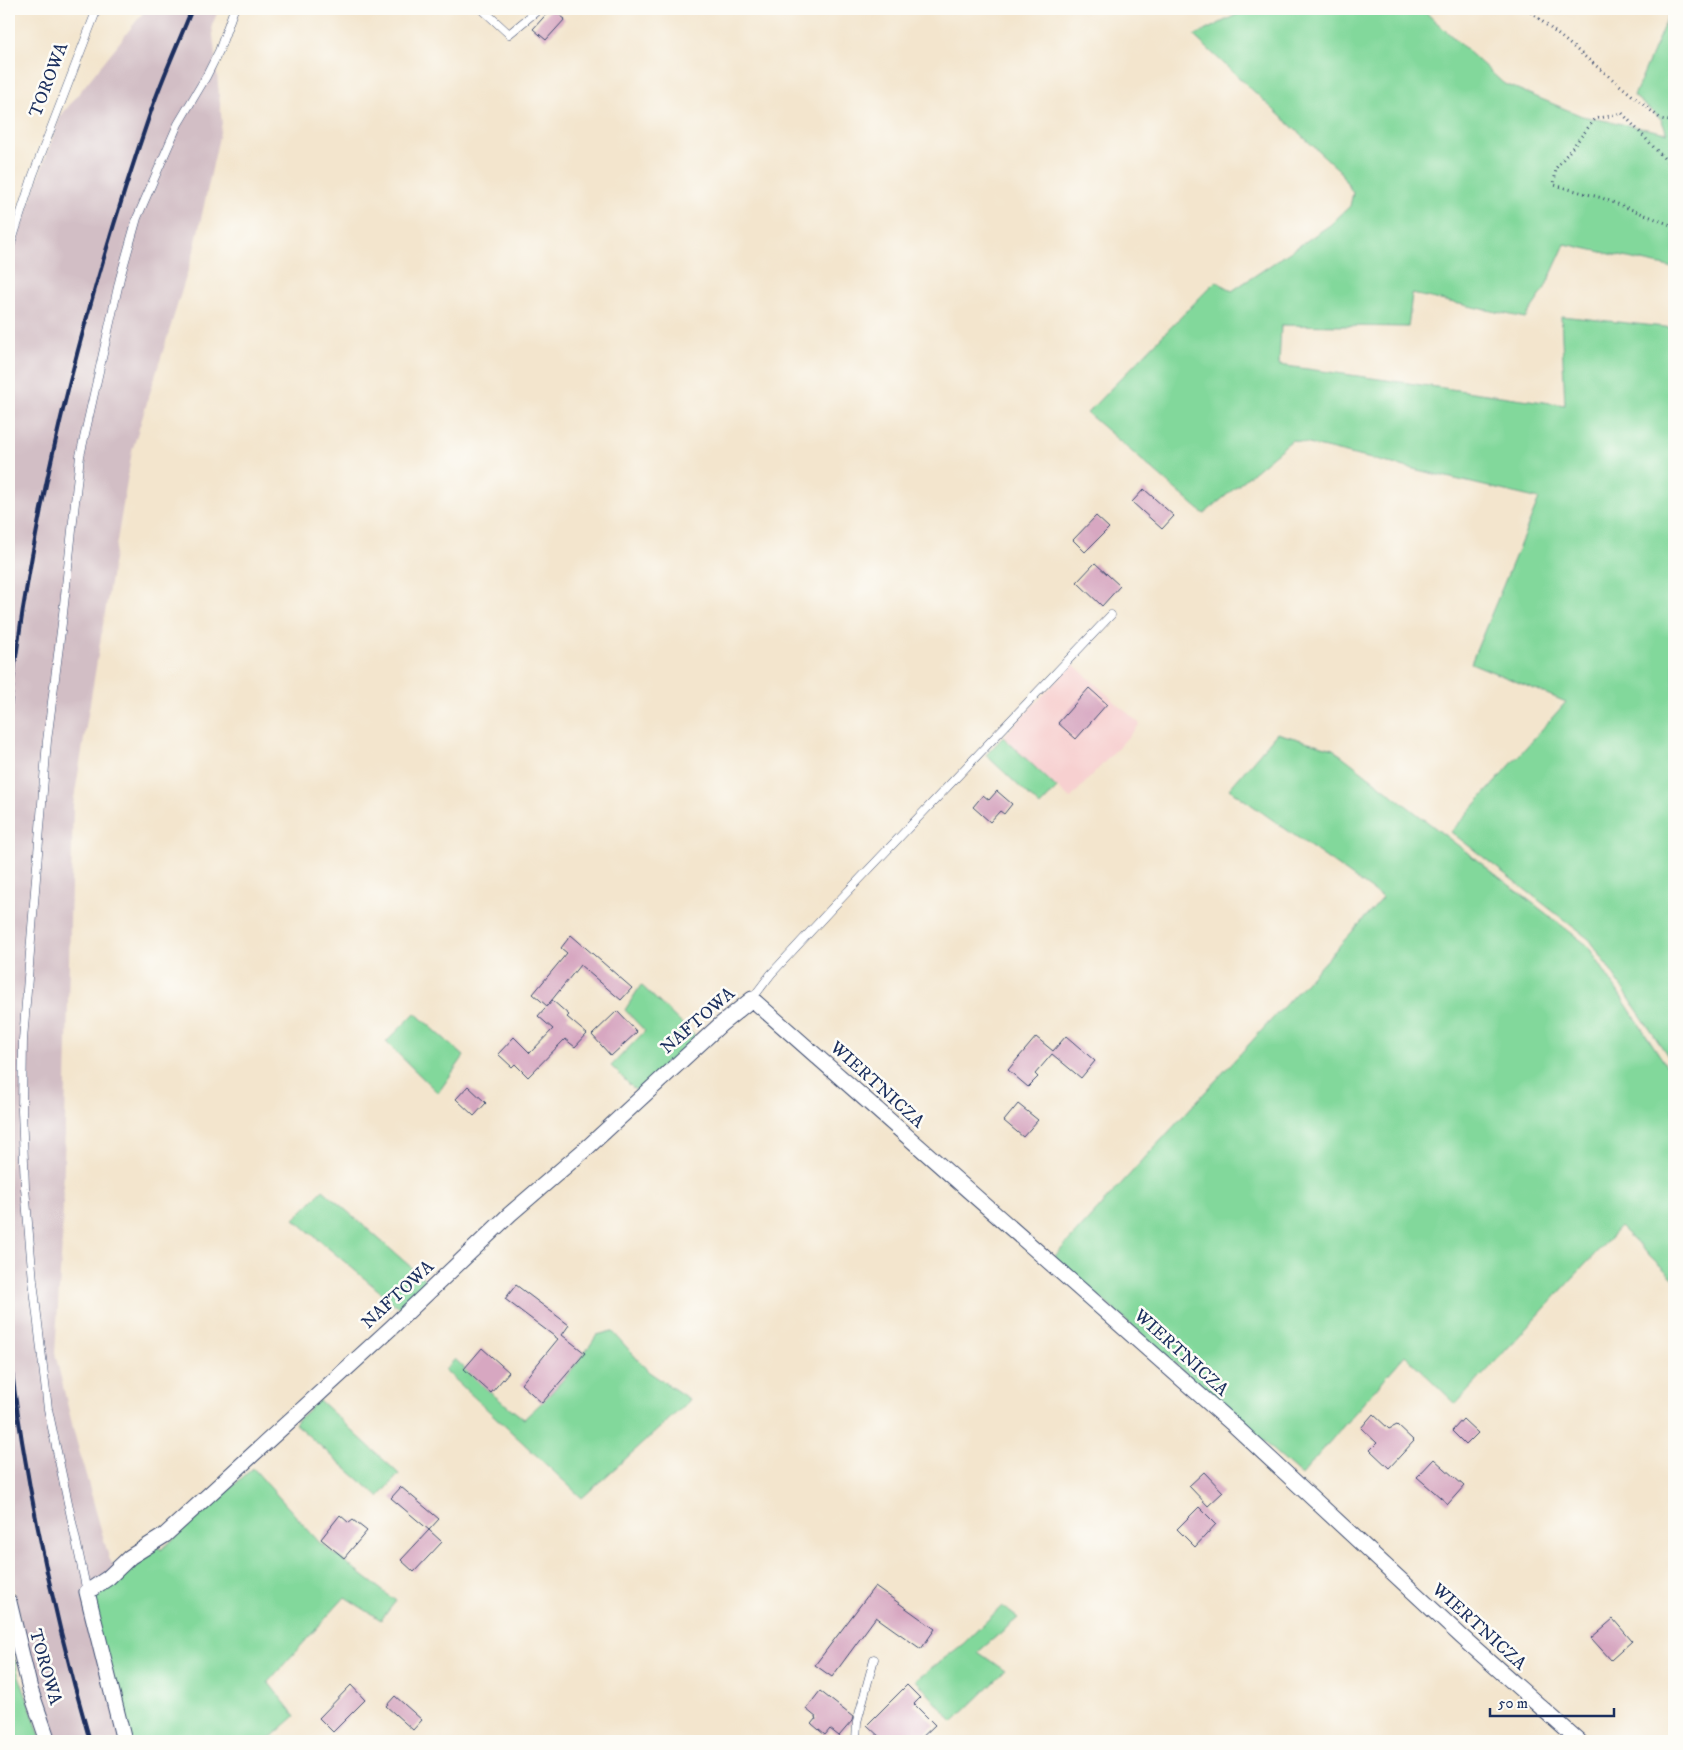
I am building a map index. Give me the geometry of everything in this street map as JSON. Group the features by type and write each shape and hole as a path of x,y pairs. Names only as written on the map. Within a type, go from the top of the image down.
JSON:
{"street":[{"name":"NAFTOWA","path":"87,1592 108,1578 130,1557 165,1535 402,1318 510,1214 589,1146 720,1025 752,999"},
{"name":"WIERTNICZA","path":"752,999 1236,1428 1455,1630 1579,1741"},
{"path":"87,1592 124,1741"},
{"name":"TOROWA","path":"9,1602 30,1689 48,1741"}],"lane":[{"name":"TOROWA","path":"9,250 33,175 97,9"},
{"path":"87,1592 48,1409 33,1281 25,1188 22,1110 23,1040 47,741 80,456 120,278 137,218 178,124 219,51 234,9"},
{"path":"482,9 509,34 538,10"},
{"path":"752,999 771,974 827,913 1110,615"},
{"path":"856,1741 857,1722 874,1659"}],"path":[{"path":"1527,9 1661,119 1674,122"},
{"path":"1674,169 1622,113 1595,119 1556,168 1554,186 1602,198 1671,225 1674,223"}],"shaded area":[{"path":"146,9 219,9 212,25 222,123 194,251 132,451 73,805 62,1242 55,1353 74,1432 109,1558 116,1570 124,1741 54,1741 34,1680 9,1569 9,261 60,117"},
{"path":"1073,664 1140,724 1070,799 1003,737"}],"green space":[{"path":"1236,9 1422,9 1503,83 1582,116 1667,133 1661,119 1634,96 1671,9 1674,9 1674,268 1565,244 1543,292 1525,318 1412,294 1408,327 1281,325 1279,365 1565,405 1561,316 1674,328 1674,1065 1590,940 1451,832 1566,702 1471,663 1539,499 1292,440 1204,514 1087,413 1216,281 1232,291 1330,225 1350,206 1353,193 1339,170 1194,36 1240,13"},
{"path":"1277,733 1333,749 1587,945 1674,1077 1674,1279 1620,1227 1456,1404 1405,1355 1301,1475 1054,1257 1383,898 1229,789"},
{"path":"1003,737 1057,788 1040,806 986,755"},
{"path":"641,985 697,1038 639,1094 611,1066 645,1031 625,1010"},
{"path":"415,1013 464,1056 438,1093 386,1042"},
{"path":"323,1190 428,1282 403,1311 294,1219"},
{"path":"612,1331 649,1372 689,1399 684,1406 582,1498 445,1370 455,1359 491,1393 524,1419 564,1379 597,1335"},
{"path":"319,1400 399,1474 379,1497 294,1423"},
{"path":"253,1468 319,1542 396,1601 381,1620 345,1597 268,1682 295,1716 267,1741 132,1741 87,1592 154,1542 161,1550"},
{"path":"1002,1606 1018,1618 978,1652 1005,1671 953,1722 916,1680 963,1644"},
{"path":"9,1636 18,1673 42,1741 9,1741"}],"building":[{"path":"551,9 565,19 546,40 533,29"},
{"path":"1144,489 1174,516 1162,529 1132,502"},
{"path":"1096,516 1109,528 1085,552 1073,540"},
{"path":"1095,563 1120,586 1102,606 1077,582"},
{"path":"1089,688 1107,704 1076,739 1058,723"},
{"path":"997,791 1012,804 1004,814 1000,811 990,822 973,807 983,795 989,800"},
{"path":"571,935 632,988 621,1000 580,965 547,1006 533,994 567,953 561,948"},
{"path":"552,1000 569,1015 567,1017 587,1034 575,1047 565,1039 528,1077 515,1064 512,1067 498,1054 514,1037 530,1053 553,1029 538,1016"},
{"path":"617,1011 637,1032 611,1056 592,1035"},
{"path":"1066,1036 1095,1061 1081,1078 1052,1054 1035,1074 1038,1077 1028,1087 1008,1070 1036,1037 1053,1051"},
{"path":"468,1086 486,1103 474,1116 456,1099"},
{"path":"1018,1104 1038,1120 1023,1137 1004,1121"},
{"path":"516,1285 569,1325 562,1335 585,1353 542,1403 521,1384 558,1339 505,1299"},
{"path":"482,1348 509,1372 491,1393 464,1369"},
{"path":"1373,1414 1389,1429 1397,1425 1414,1441 1389,1468 1370,1450 1377,1443 1361,1428"},
{"path":"1463,1419 1478,1433 1466,1445 1452,1431"},
{"path":"1434,1459 1464,1486 1448,1504 1417,1477"},
{"path":"1204,1472 1223,1492 1208,1506 1189,1486"},
{"path":"401,1487 439,1519 429,1530 391,1498"},
{"path":"1199,1507 1216,1524 1195,1547 1177,1529"},
{"path":"340,1515 349,1523 353,1520 367,1531 344,1558 321,1539"},
{"path":"429,1530 442,1542 414,1572 401,1560"},
{"path":"875,1586 935,1629 921,1649 876,1617 832,1677 815,1665"},
{"path":"1613,1619 1632,1641 1611,1660 1591,1638"},
{"path":"351,1685 365,1700 333,1732 319,1718"},
{"path":"907,1685 920,1698 914,1704 935,1725 918,1741 884,1741 867,1725"},
{"path":"820,1691 853,1717 852,1721 839,1736 830,1729 825,1735 812,1724 817,1718 806,1709"},
{"path":"395,1696 422,1720 413,1730 386,1706"}],"railway":[{"path":"9,714 31,561 46,485 82,335 103,261 150,114 192,9"},
{"path":"9,1349 23,1448 52,1596 90,1741"}]}
